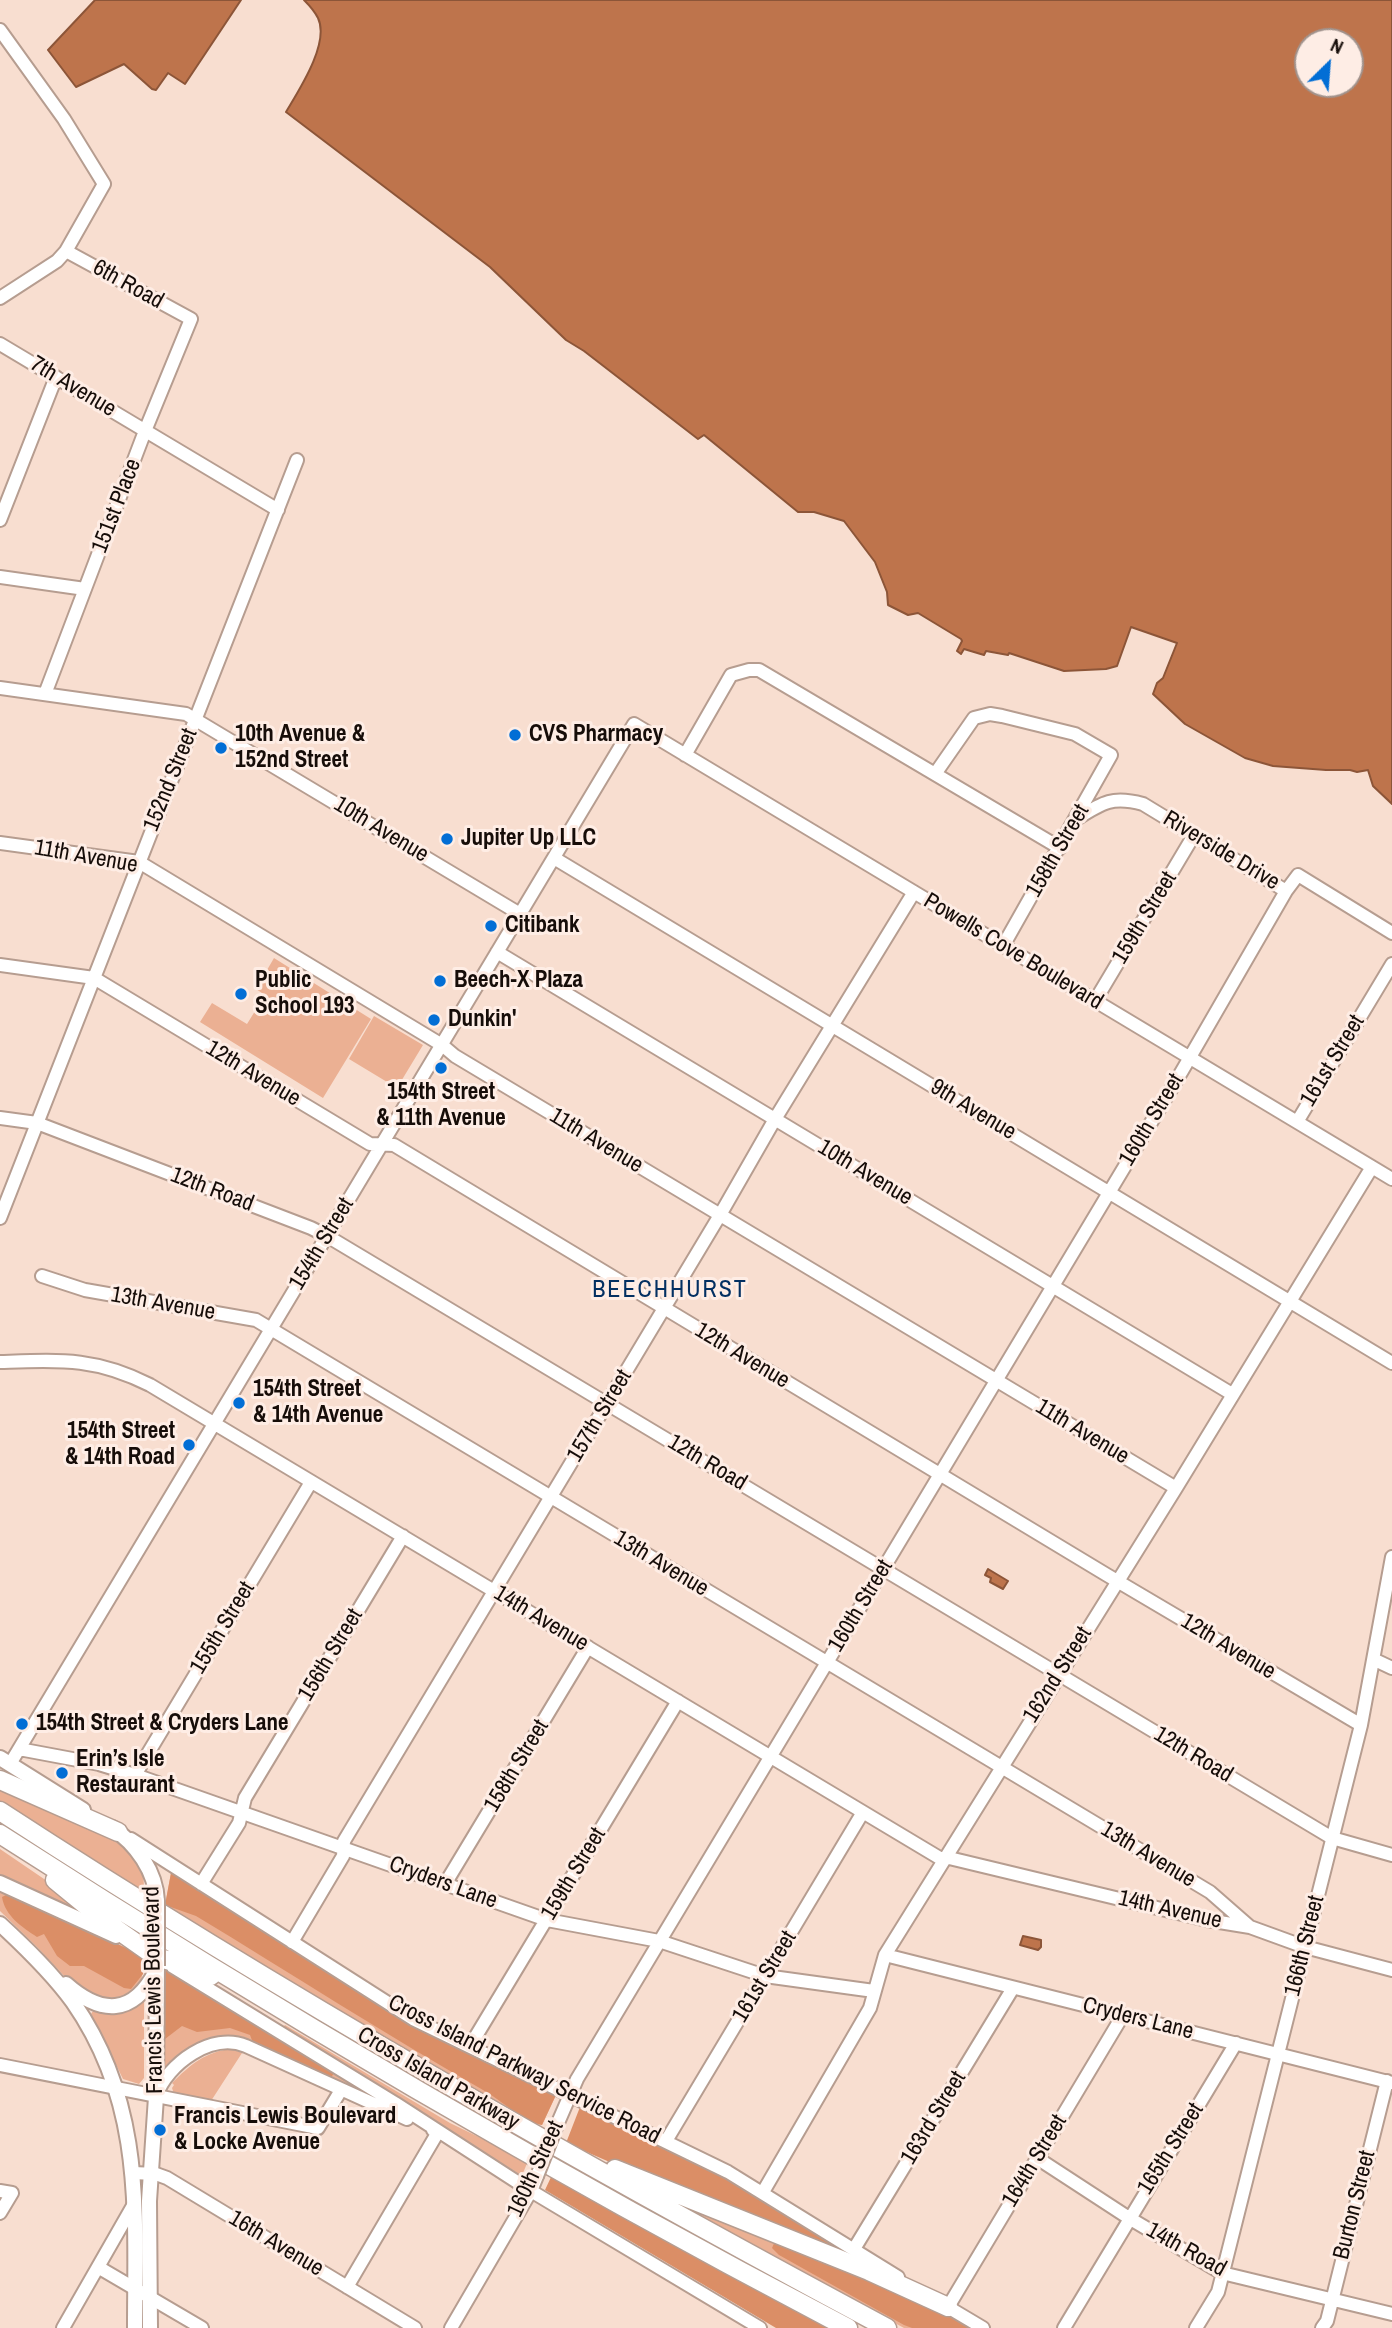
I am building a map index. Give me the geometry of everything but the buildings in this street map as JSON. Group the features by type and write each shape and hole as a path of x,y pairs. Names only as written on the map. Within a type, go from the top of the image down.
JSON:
{"highway":[{"path":"0,1780 118,1832"},
{"name":"Cross Island Parkway","path":"0,1811 263,1976 532,2134 887,2328"},
{"path":"0,1835 157,1962 186,1965 206,1974 376,2065"},
{"name":"Cross Island Parkway","path":"0,1835 376,2065 622,2206 848,2328"},
{"path":"532,2134 695,2203 861,2267 948,2307"}],"main road":[{"name":"Cross Island Parkway Service Road","path":"5,1761 118,1832"},
{"name":"Francis Lewis Boulevard","path":"118,1832 150,1869 156,1884 156,2097 150,2174 150,2328"},
{"path":"0,1883 82,1919 157,1962 148,1983 134,1999 122,2006 103,2007 78,1994 21,1943"},
{"name":"Francis Lewis Boulevard","path":"0,1924 54,1978 77,2008 97,2042 116,2088 126,2122 133,2173 135,2328"}],"street":[{"path":"0,30 64,119 104,184 66,251 57,261 0,298"},
{"path":"0,52 17,51"},
{"name":"6th Road","path":"66,251 191,319"},
{"name":"151st Place","path":"45,694 145,431 191,319"},
{"name":"7th Avenue","path":"0,344 145,431"},
{"path":"0,520 56,377"},
{"path":"145,431 278,510"},
{"name":"152nd Street","path":"0,1218 297,460"},
{"path":"0,577 85,589"},
{"path":"685,755 731,675 759,670 1060,848"},
{"name":"10th Avenue","path":"0,688 186,714 520,914"},
{"name":"158th Street","path":"935,774 974,718 990,714 1075,734 1111,755 1003,946"},
{"name":"Powells Cove Boulevard","path":"634,724 1392,1179"},
{"name":"154th Street","path":"5,1761 19,1749 634,724"},
{"name":"Riverside Drive","path":"1075,821 1111,800 1128,800 1143,804 1286,891 1298,875 1392,933"},
{"name":"159th Street","path":"1095,1001 1194,835"},
{"name":"11th Avenue","path":"0,843 139,862 442,1045 455,1056 1176,1488"},
{"name":"9th Avenue","path":"554,858 1392,1363"},
{"name":"160th Street","path":"451,2328 531,2191 570,2094 659,1941 1110,1191 1286,891"},
{"name":"157th Street","path":"292,1942 343,1856 344,1841 775,1119 914,892"},
{"name":"10th Avenue","path":"497,952 1232,1394"},
{"name":"161st Street","path":"1297,1122 1392,964"},
{"name":"12th Avenue","path":"0,965 94,978 370,1144 394,1145 939,1475 1361,1725"},
{"name":"12th Road","path":"0,1118 37,1123 327,1236 1332,1838 1392,1855"},
{"name":"162nd Street","path":"763,2192 870,2008 885,1955 1372,1167"},
{"name":"13th Avenue","path":"42,1276 85,1290 256,1320 1210,1892 1250,1927"},
{"name":"14th Avenue","path":"0,1362 85,1362 137,1378 944,1859 1207,1920 1250,1927 1305,1947 1392,1970"},
{"name":"155th Street","path":"135,1775 311,1482"},
{"name":"156th Street","path":"201,1884 239,1823 244,1797 402,1536"},
{"name":"166th Street","path":"1196,2328 1218,2292 1361,1725 1392,1557"},
{"name":"158th Street","path":"445,1884 588,1647"},
{"path":"1375,1660 1392,1668"},
{"name":"159th Street","path":"470,2046 678,1701"},
{"name":"Cryders Lane","path":"19,1749 99,1764 135,1775 547,1920 659,1941 765,1976 874,1991"},
{"name":"161st Street","path":"666,2141 863,1812"},
{"name":"Cross Island Parkway Service Road","path":"118,1832 406,2014 666,2141 763,2192 983,2328"},
{"name":"Cryders Lane","path":"885,1955 1389,2082"},
{"path":"157,1962 383,2096 531,2191 760,2328"},
{"name":"163rd Street","path":"854,2249 1013,1988"},
{"name":"164th Street","path":"948,2307 1124,2015"},
{"path":"156,2097 162,2083 182,2062 200,2050 227,2042 243,2044 438,2132"},
{"name":"165th Street","path":"1064,2328 1236,2043"},
{"path":"0,2065 318,2128 341,2090"},
{"name":"Burton Street","path":"1322,2328 1389,2082"},
{"path":"347,2287 438,2132"},
{"name":"14th Road","path":"1037,2158 1129,2218 1222,2273 1392,2314"},
{"name":"16th Avenue","path":"133,2173 167,2178 415,2328"},
{"path":"0,2213 6,2192"},
{"path":"63,2328 134,2204"},
{"path":"98,2267 202,2328"}],"shaded area":[{"path":"95,0 241,0 185,84 168,73 156,90 124,64 76,87 48,50"},
{"path":"304,0 1392,0 1392,804 1373,786 1368,770 1357,772 1273,766 1245,758 1185,724 1153,694 1157,683 1163,678 1177,643 1131,627 1117,666 1064,671 1009,653 986,651 984,655 964,649 961,654 957,651 961,639 918,613 908,615 888,605 887,592 875,562 844,521 814,512 798,512 704,435 698,439 566,340 490,267 286,112 317,53 321,28 314,11"},
{"path":"274,958 371,1019 323,1098 200,1022 212,1003 247,1024 265,995 256,989"},
{"path":"374,1016 423,1045 397,1088 349,1059"},
{"path":"988,1569 1008,1581 1003,1589 990,1582 991,1578 985,1575"},
{"path":"0,1785 74,1818 128,1851 141,1869 144,1893 0,1802"},
{"path":"0,1849 69,1896 94,1920 0,1877"},
{"path":"171,1873 406,2022 556,2095 542,2125 533,2124 287,1982 165,1905"},
{"path":"171,1873 406,2022 556,2095 542,2125 519,2115 490,2094 196,1916 165,1905"},
{"path":"0,1889 143,1956 142,1977 137,1989 106,2003 67,1979 0,1911"},
{"path":"10,1893 143,1956 143,1974 131,1989 124,1988 84,1966 70,1966 57,1956 44,1934 37,1937 10,1915 2,1897"},
{"path":"1023,1936 1041,1940 1041,1947 1038,1950 1020,1945"},
{"path":"164,1968 359,2088 372,2099 233,2035 207,2041 166,2070 163,2068"},
{"path":"164,1968 334,2073 330,2079 253,2043 250,2035 230,2028 197,2032 182,2026 165,2039"},
{"path":"144,1997 144,2078 139,2084 123,2079 91,2014 95,2008"},
{"path":"285,2025 450,2123 528,2161 523,2173 519,2174 283,2027"},
{"path":"232,2049 242,2053 211,2101 174,2094 172,2083 192,2065 206,2056"},
{"path":"580,2107 727,2178 865,2263 644,2177 566,2143"},
{"path":"552,2175 834,2328 776,2328 545,2190"},
{"path":"655,2191 972,2328 904,2328 654,2193"},
{"path":"776,2239 922,2298 972,2328 912,2328 904,2325 779,2255 772,2248"}],"place":[{"name":"CVS Pharmacy","path":"515,735"},
{"name":"10th Avenue & 152nd Street","path":"221,748"},
{"name":"Jupiter Up LLC","path":"447,839"},
{"name":"Citibank","path":"491,926"},
{"name":"Beech-X Plaza","path":"440,981"},
{"name":"Public School 193","path":"241,994"},
{"name":"Dunkin'","path":"434,1020"},
{"name":"154th Street & 11th Avenue","path":"441,1068"},
{"name":"154th Street & 14th Avenue","path":"239,1403"},
{"name":"154th Street & 14th Road","path":"189,1445"},
{"name":"154th Street & Cryders Lane","path":"22,1724"},
{"name":"Erin’s Isle Restaurant","path":"62,1773"},
{"name":"Francis Lewis Boulevard & Locke Avenue","path":"160,2130"}],"district":[{"name":"BEECHHURST","path":"670,1291"}]}
